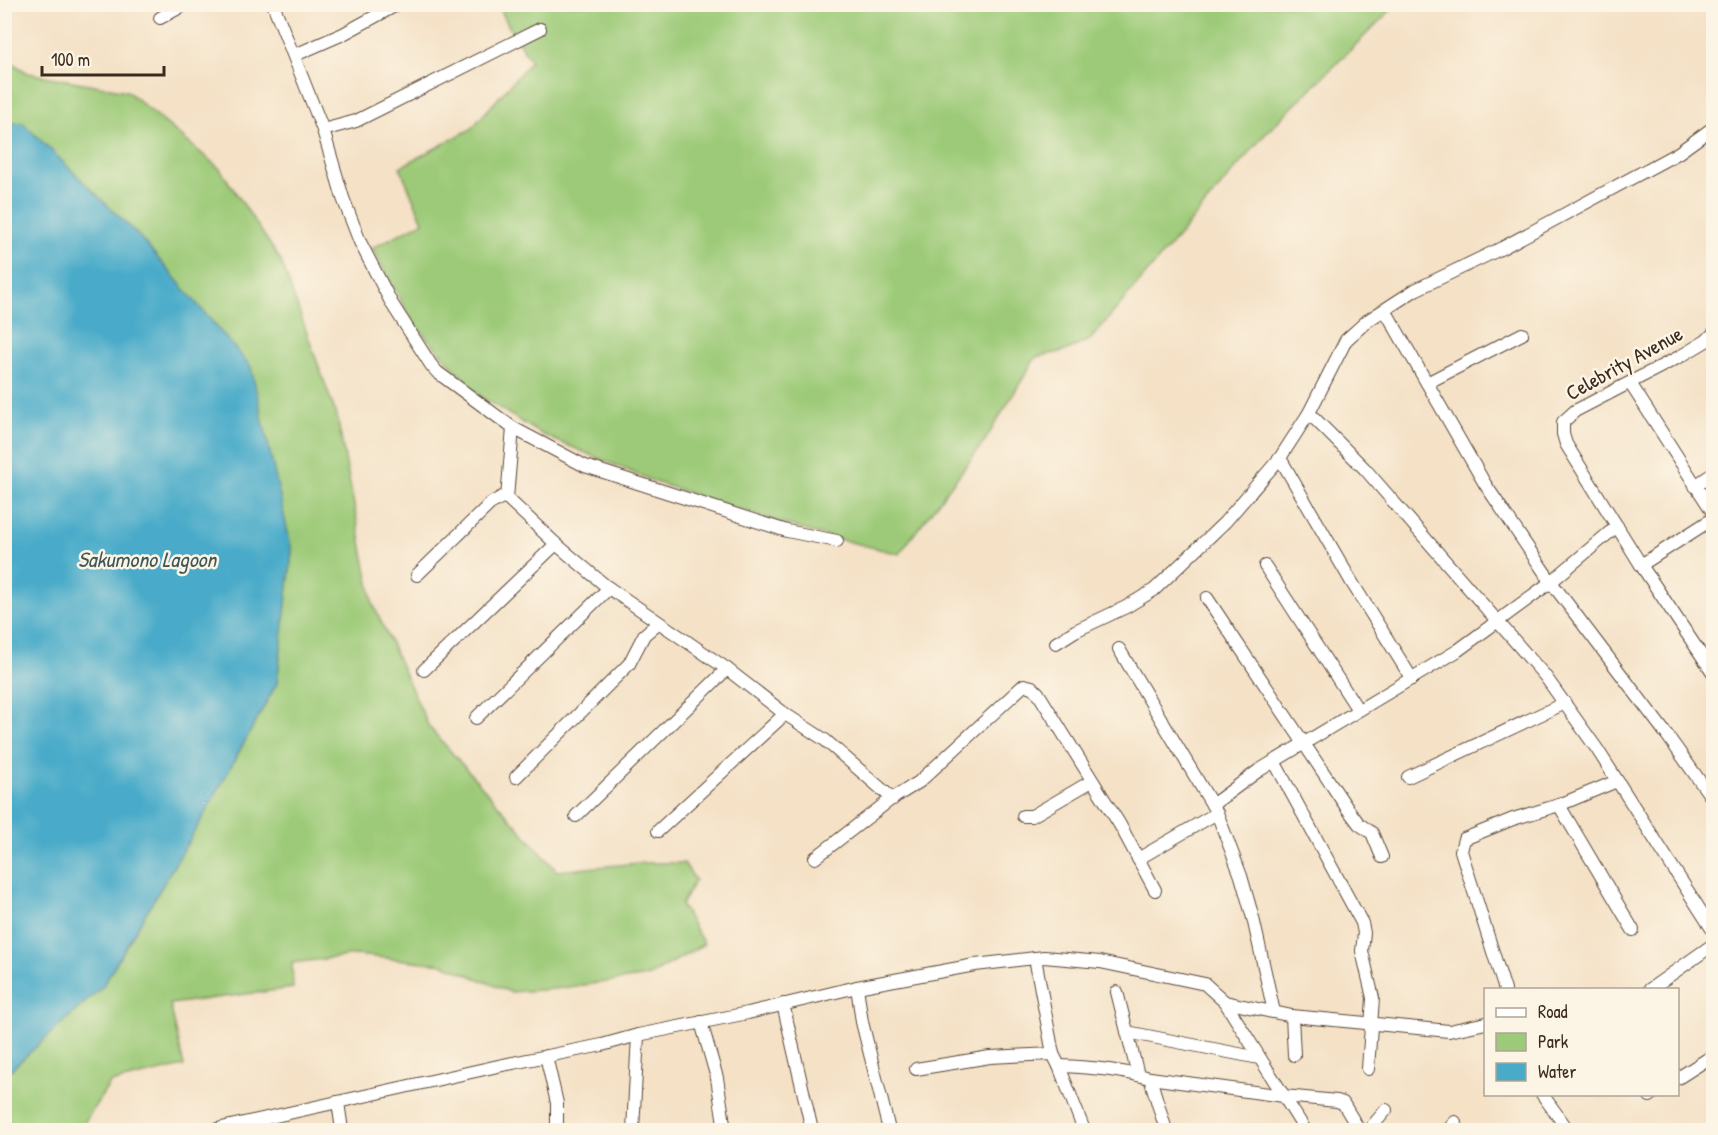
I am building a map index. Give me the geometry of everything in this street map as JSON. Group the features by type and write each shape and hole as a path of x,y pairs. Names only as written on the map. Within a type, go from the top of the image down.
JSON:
{"street":[{"path":"160,18 186,4"},
{"path":"273,4 323,130 343,198 360,242 392,304 430,365 513,428 585,466 787,531 837,541"},
{"path":"295,55 343,34 398,4"},
{"path":"323,130 356,121 540,29"},
{"path":"1056,644 1076,631 1126,608 1154,590 1225,522 1280,458 1309,413 1346,340 1367,321 1415,290 1502,248 1678,153 1713,127"},
{"path":"1385,310 1485,484 1551,582 1654,717 1713,801"},
{"path":"1427,383 1522,334"},
{"path":"1710,337 1713,352"},
{"name":"Celebrity Avenue","path":"1617,526 1566,444 1562,429 1567,417 1710,337"},
{"path":"1630,383 1713,516 1641,565"},
{"path":"1309,413 1365,469 1499,620 1545,676 1617,781 1713,932"},
{"path":"507,498 513,428"},
{"path":"1280,458 1351,581 1412,679"},
{"path":"1695,486 1713,473"},
{"path":"417,575 490,504 502,497 507,498 556,544 609,588 825,740 884,793 893,798"},
{"path":"1138,859 1215,809 1257,771 1457,651 1551,582 1617,526 1713,674"},
{"path":"424,670 556,544"},
{"path":"1265,566 1358,710"},
{"path":"476,718 609,588"},
{"path":"1207,598 1347,808 1359,824 1372,833 1382,857"},
{"path":"516,777 629,664 644,635 658,623"},
{"path":"1119,649 1215,809 1241,876 1274,1012"},
{"path":"576,816 727,669"},
{"path":"815,858 893,798 919,782 1024,685 1032,687 1038,693 1155,890"},
{"path":"1408,777 1565,703"},
{"path":"658,831 785,714"},
{"path":"1274,761 1362,923 1364,933 1362,951 1373,998 1368,1069"},
{"path":"1023,816 1032,816 1092,781"},
{"path":"1504,988 1461,851 1464,839 1513,819 1559,805 1617,781"},
{"path":"1559,805 1633,930"},
{"path":"1652,988 1713,944"},
{"path":"1035,958 1053,1054 1084,1131"},
{"path":"213,1131 857,987 975,965 1035,958 1100,962 1205,984 1225,1002 1305,1131"},
{"path":"857,987 862,1022 889,1131"},
{"path":"1117,992 1127,1032 1166,1131"},
{"path":"1225,1002 1292,1016 1449,1031 1484,1023"},
{"path":"783,1004 812,1131"},
{"path":"1292,1016 1294,1055"},
{"path":"701,1022 717,1078 725,1131"},
{"path":"1127,1032 1259,1058"},
{"path":"633,1131 638,1035"},
{"path":"916,1069 990,1057 1053,1054"},
{"path":"1679,1077 1713,1055"},
{"path":"546,1056 557,1103 557,1131"},
{"path":"1059,1066 1081,1066 1284,1096 1337,1101 1343,1103 1359,1131"},
{"path":"1543,1096 1568,1131"},
{"path":"338,1102 342,1131"},
{"path":"1369,1131 1386,1110"}],"green space":[{"path":"498,5 1396,5 1266,133 1090,340 1065,351 1036,357 984,442 899,554 814,533 658,483 543,435 480,396 414,324 372,248 423,222 400,167 471,129 531,61 513,34"},
{"path":"4,58 28,73 127,91 220,169 281,261 337,417 373,604 429,727 557,871 639,863 684,863 695,880 681,905 704,944 649,976 554,989 510,992 443,964 356,955 292,963 293,988 170,1004 184,1066 110,1083 84,1123 76,1130 5,1130 5,1075 102,987 203,817 277,683 292,551 23,123 5,123"}],"water":[{"name":"Sakumono Lagoon","path":"5,123 23,123 139,236 251,367 292,551 277,683 203,817 102,987 5,1075"}]}
